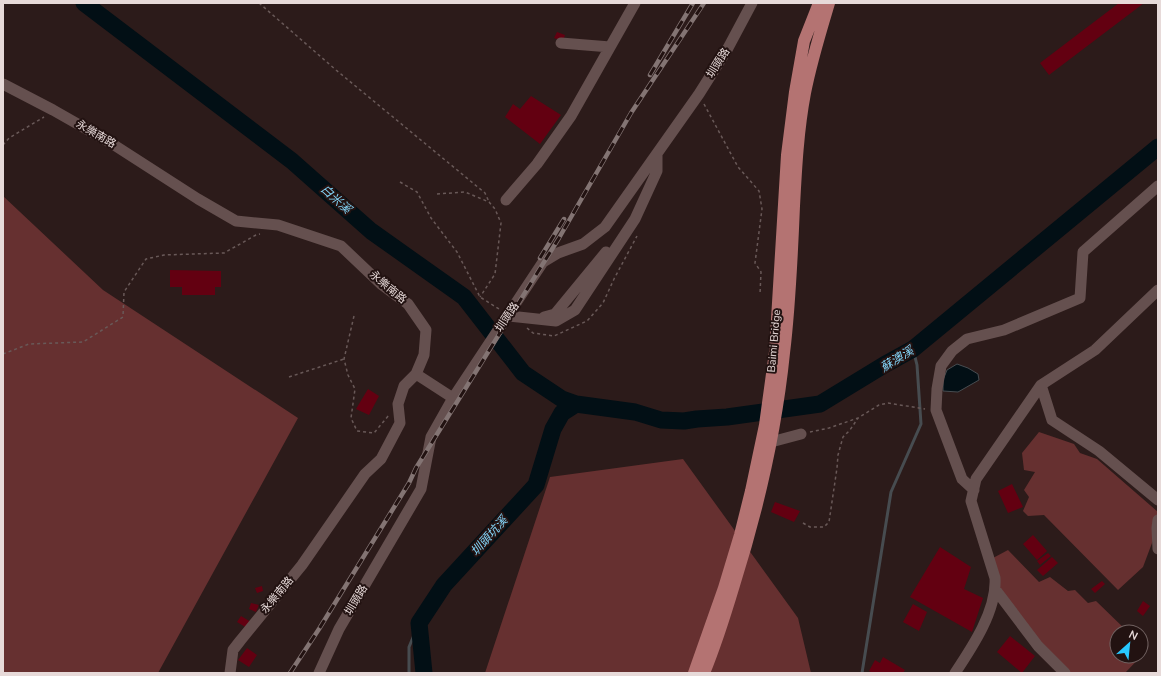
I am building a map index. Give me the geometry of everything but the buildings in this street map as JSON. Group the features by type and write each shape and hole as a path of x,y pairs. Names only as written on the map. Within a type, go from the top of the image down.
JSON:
{"main road":[{"name":"Baimi Bridge","path":"704,673 743,558 757,507 766,441 775,352 787,162 791,124 804,41 819,3"},
{"name":"Baimi Bridge","path":"694,673 724,588 740,535 766,441 784,354 790,290 797,156 805,93 816,44 829,3"}],"street":[{"path":"506,200 537,164 571,116 635,3"},
{"name":"圳頭路","path":"319,673 339,629 421,489 431,437 453,398 543,262 558,253 583,244 605,227 699,94 728,48 752,3"},
{"path":"561,43 610,47"},
{"name":"永樂南路","path":"3,84 111,143 198,199 236,221 278,225 341,246 381,284 408,304 426,330 424,355 416,374 404,386 398,404 400,423 381,459 365,474 302,564 240,640 233,650 230,673"},
{"path":"509,316 538,319 555,314 623,230 635,218 657,171 657,154"},
{"path":"974,490 962,479 936,410 937,388 941,366 952,351 967,339 1004,330 1080,298 1083,252 1158,186"},
{"path":"955,673 977,639 991,605 995,589 995,578 971,501 976,479 1042,385 1095,350 1158,290"},
{"path":"416,374 453,398"},
{"path":"1042,385 1052,420 1099,452 1158,500"},
{"path":"766,441 801,434"},
{"path":"1158,520 1158,549"},
{"path":"995,589 1038,646 1065,673"}],"path":[{"path":"258,3 484,193 501,223 495,274 480,298"},
{"path":"699,94 738,167 759,191 762,210 755,263 761,272 760,294"},
{"path":"3,145 9,138 41,119 52,110"},
{"path":"437,194 465,192 489,202"},
{"path":"3,354 29,344 83,342 123,316 124,292 146,259 164,255 224,253 256,235 263,234"},
{"path":"354,316 344,359 348,375 355,389 351,418 357,431 374,434 398,404"},
{"path":"289,377 344,359"},
{"path":"801,434 829,428 858,418 879,405 888,403 925,409"},
{"path":"803,523 810,527 824,528 829,522 838,455 843,437 858,418"}],"shaded area":[{"path":"3,196 103,290 298,418 158,673 3,673"},
{"path":"957,364 978,374 979,380 958,392 943,391 943,380 947,370"},
{"path":"1039,432 1074,444 1080,453 1097,459 1158,512 1152,543 1143,567 1118,590 1044,515 1028,516 1023,511 1029,497 1024,490 1035,472 1024,470 1022,453"},
{"path":"683,459 798,618 811,673 485,673 550,477"},
{"path":"1008,550 1039,582 1050,577 1068,591 1075,590 1088,603 1096,601 1120,624 1109,624 1109,664 1134,664 1125,673 1071,673 1039,643 998,586 993,558"}],"waterway":[{"name":"蘇澳溪","path":"84,3 292,161 371,231 464,297 523,373 562,399 576,404 635,412 661,420 684,421 727,417 820,404 913,349 1158,147"},
{"path":"862,673 891,492 921,424 917,365 913,349"},
{"name":"圳頭坑溪","path":"424,673 419,623 444,585 536,485 553,429 562,413 576,404"},
{"path":"409,673 409,647 419,623"}],"railway":[{"path":"650,75 693,3"},
{"path":"290,673 319,629 409,483 416,468 559,238 631,113 704,3"},
{"path":"540,258 564,219"}],"water label":[{"name":"白米溪","path":"336,199"}]}
